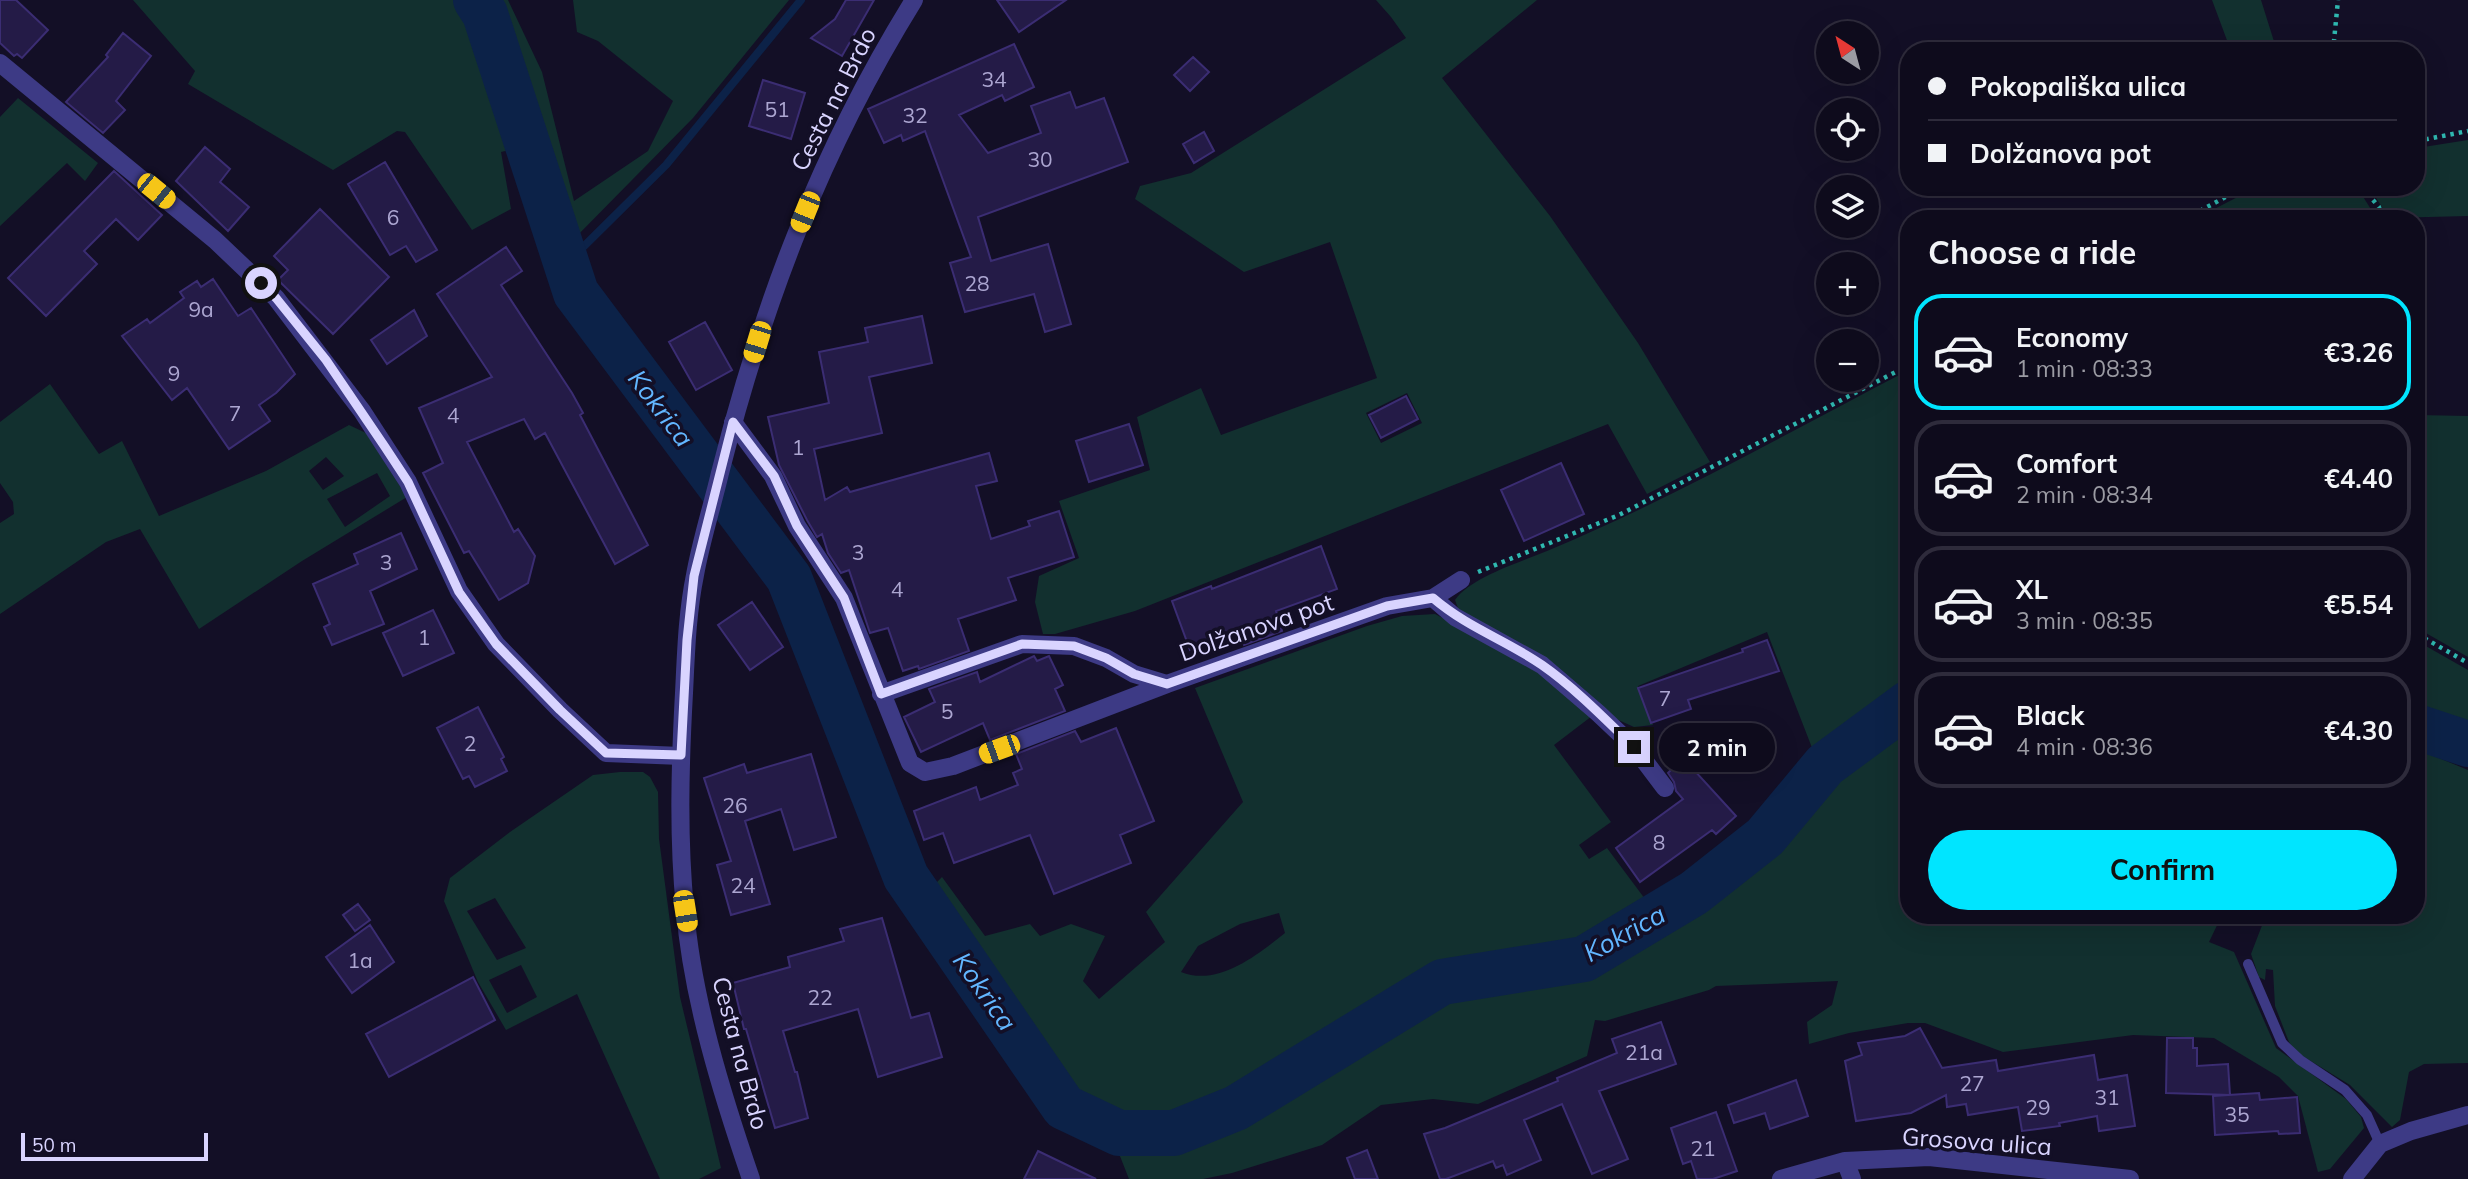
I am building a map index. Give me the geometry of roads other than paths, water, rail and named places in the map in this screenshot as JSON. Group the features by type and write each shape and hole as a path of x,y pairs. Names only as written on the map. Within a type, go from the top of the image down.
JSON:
{"street":[{"name":"Cesta na Brdo","path":"751,1179 703,1023 685,911 680,813 681,755 687,640 693,589 733,422 765,316 814,188 855,99 914,0"},
{"path":"0,63 215,240 276,298 362,411 408,482 459,592 496,644 560,710 606,753 681,755"},
{"name":"Dolžanova pot","path":"733,422 774,476 797,526 844,598 910,763 925,772 966,761 1167,684 1387,606 1433,598 1461,580"},
{"path":"1433,598 1455,617 1542,665 1634,747 1665,788"},
{"path":"881,694 1022,644 1074,646 1106,658 1134,674 1167,684"},
{"path":"2352,1179 2380,1144 2411,1131 2468,1115"},
{"name":"Grosova ulica","path":"1781,1179 1845,1161 1928,1157 2130,1179"},
{"path":"1845,1161 1852,1179"}],"lane":[{"path":"2248,964 2282,1043 2300,1060 2345,1090 2367,1115 2380,1144"}],"waterway":[{"name":"Kokrica","path":"476,0 485,14 576,293 789,578 906,877 1064,1107 1119,1133 1174,1133 1236,1108 1442,982 1584,959 1694,893 1765,837 1825,765 1900,710"},
{"path":"566,264 666,165 801,0"},
{"name":"Kokrica","path":"2425,730 2468,744"}]}
